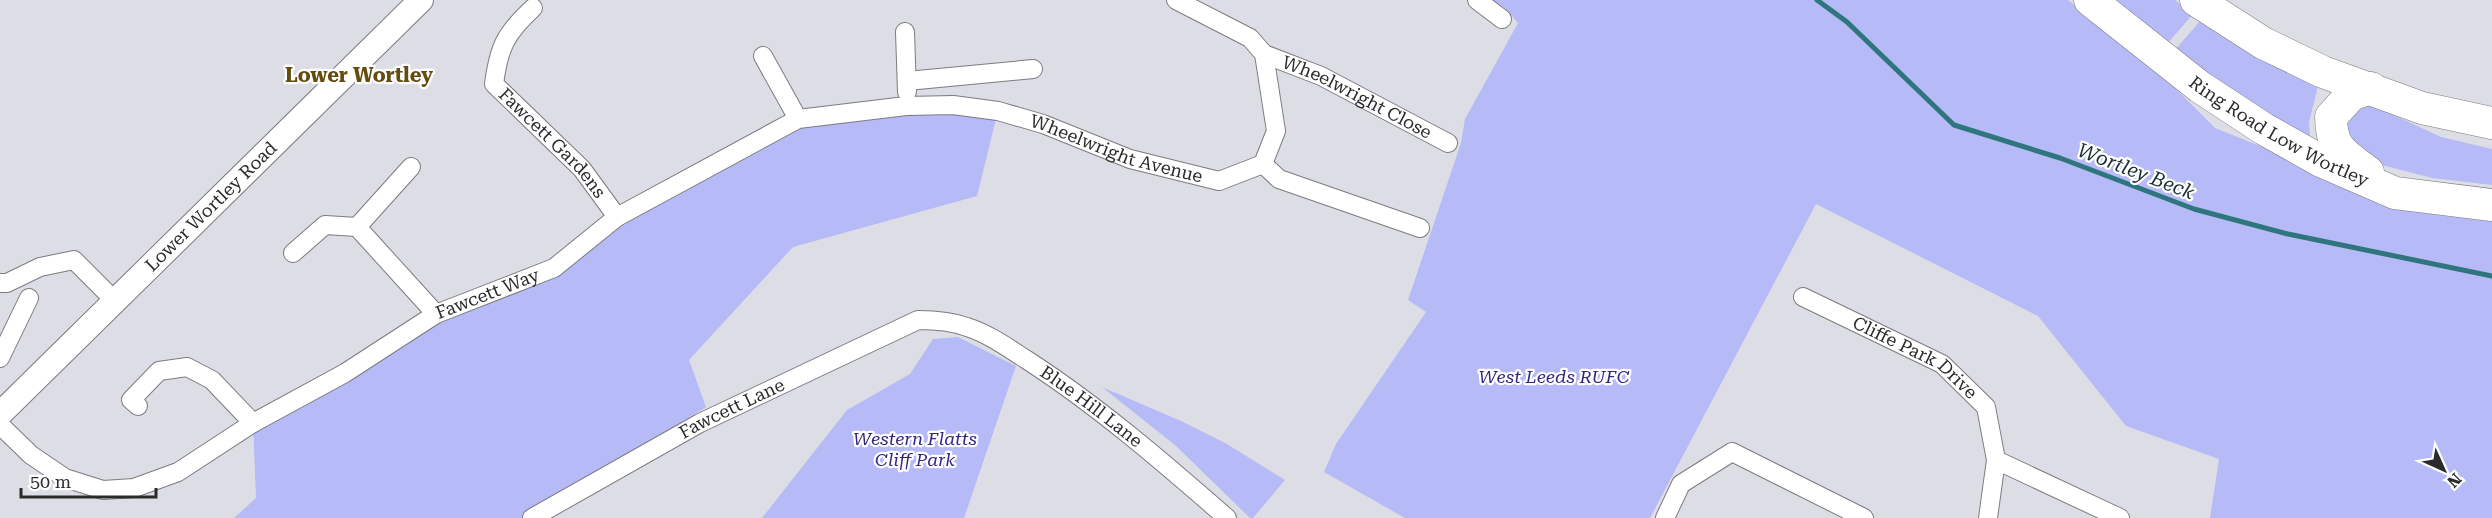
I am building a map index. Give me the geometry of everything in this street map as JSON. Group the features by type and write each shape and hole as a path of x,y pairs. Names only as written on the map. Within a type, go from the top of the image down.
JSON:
{"highway":[{"name":"Ring Road Low Wortley","path":"2090,0 2200,87 2264,129 2321,161 2395,193 2492,205"},
{"path":"2196,0 2263,43 2323,72 2422,108 2492,123"},
{"path":"2371,88 2351,95 2341,103 2331,117 2331,136 2342,153 2395,193"}],"street":[{"name":"Lower Wortley Road","path":"0,414 421,0"},
{"path":"1176,0 1250,38 1264,54 1276,131 1263,164 1279,179 1420,228"},
{"path":"1477,0 1502,19"},
{"name":"Fawcett Gardens","path":"533,8 513,27 497,56 494,84 582,170 617,217"},
{"path":"905,32 906,105"},
{"name":"Wheelwright Close","path":"1264,54 1321,76 1448,143"},
{"path":"763,56 798,119"},
{"path":"907,81 1033,69"},
{"name":"Fawcett Way","path":"0,425 30,455 65,478 103,490 134,488 178,472 253,423 345,373 436,314 554,268 617,217 798,119 906,105 953,105 998,111"},
{"name":"Wheelwright Avenue","path":"998,111 1042,124 1130,159 1220,181 1263,164"},
{"path":"357,227 411,167"},
{"path":"293,253 325,225 357,227 436,314"},
{"path":"0,283 7,283 40,267 74,260 115,301"},
{"name":"Cliffe Park Drive","path":"1803,297 1942,364 1986,407 1996,460 1988,518"},
{"path":"0,358 29,298"},
{"name":"Fawcett Lane","path":"532,518 700,423 884,334 918,320 939,320"},
{"name":"Blue Hill Lane","path":"939,320 967,326 988,336 1059,381 1168,466 1227,518"},
{"path":"138,406 131,400 159,370 187,367 212,380 253,423"},
{"path":"1665,518 1681,484 1732,452 1864,518"},
{"path":"1996,460 2120,518"}],"green space":[{"name":"West Leeds RUFC","path":"1481,0 2068,0 2160,73 2215,128 2300,162 2492,205 2492,518 2210,518 2219,459 2126,426 2038,316 1816,204 1650,518 1405,518 1324,472 1336,444 1426,312 1408,300 1461,143 1465,119 1518,23 1504,7"},
{"path":"2108,0 2175,0 2193,14 2167,44"},
{"path":"2201,20 2318,86 2309,122 2310,135 2306,140 2255,111 2175,50"},
{"path":"2372,105 2441,137 2492,149 2492,185 2432,178 2374,163 2346,145 2344,119 2354,108"},
{"path":"998,111 977,196 793,247 689,360 706,407 526,518 234,518 256,498 253,423 436,314 554,268 617,217 798,119"},
{"name":"Western Flatts Cliff Park","path":"958,337 1016,366 964,518 762,518 847,410 910,374 933,339"},
{"path":"1102,387 1181,421 1227,444 1285,480 1253,518 1250,518 1176,446"}],"waterway":[{"name":"Wortley Beck","path":"1817,0 1847,22 1954,125 2060,158 2194,209 2288,234 2492,276"}],"district":[{"name":"Lower Wortley","path":"359,75"}]}
